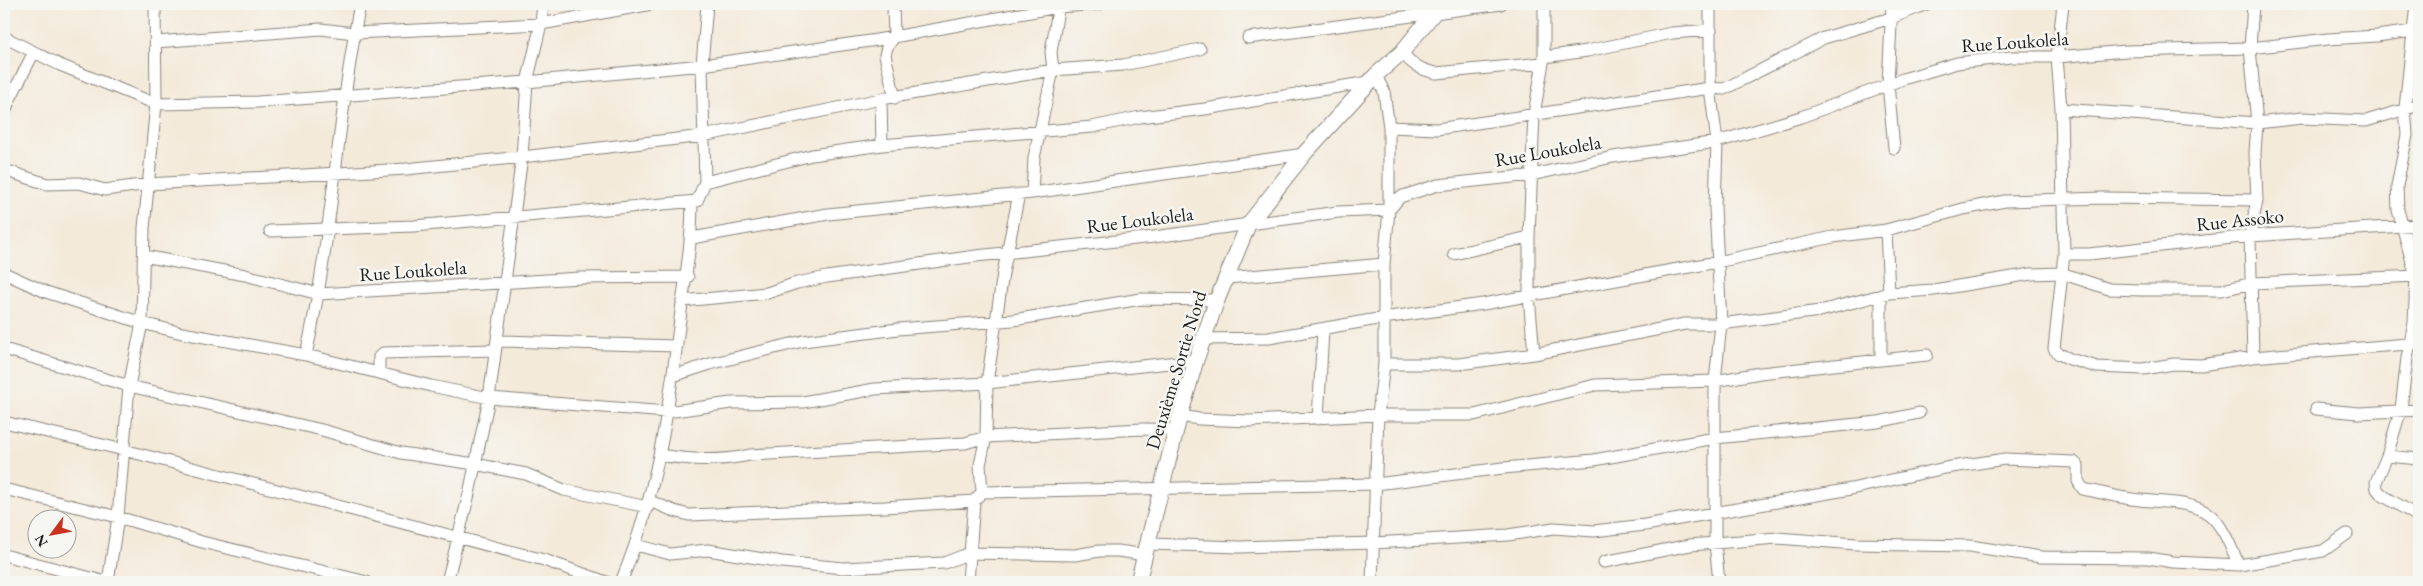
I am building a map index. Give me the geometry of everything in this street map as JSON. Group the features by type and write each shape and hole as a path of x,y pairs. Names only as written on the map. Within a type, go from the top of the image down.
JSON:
{"main road":[{"name":"Deuxième Sortie Nord","path":"1138,582 1196,360 1216,300 1248,225 1304,154 1373,79 1402,52 1437,8"}],"street":[{"path":"4,555 107,582 118,517 129,386 142,323 148,184 156,104 155,4"},
{"path":"306,355 319,294 344,96 360,4"},
{"path":"447,582 489,398 522,157 527,82 544,4"},
{"path":"156,42 321,29 354,33 541,24 652,4"},
{"path":"270,231 326,230 514,218 692,202 700,197 705,182 702,65 707,4"},
{"path":"892,4 894,37 887,47 885,55 895,98"},
{"path":"4,37 34,52 156,104 258,102 527,82 702,65 894,37 1058,5 1100,4"},
{"path":"1248,38 1437,8 1501,4"},
{"path":"1534,354 1528,296 1529,237 1534,114 1544,60 1544,4"},
{"path":"1710,4 1710,88 1717,142 1715,207 1721,324 1715,381 1715,543 1719,582"},
{"path":"1892,4 1888,84 1894,148"},
{"path":"1389,127 1438,129 1710,88 1724,89 1824,38 1891,18 1927,4"},
{"path":"2064,4 2056,57 2061,109 2064,254 2054,349 2059,354 2097,367 2143,369 2174,364 2201,365 2253,357 2415,343"},
{"path":"2253,357 2253,283 2250,236 2257,200 2255,153 2257,123 2250,48 2254,4"},
{"path":"2416,4 2416,30 2405,108 2407,135 2397,186 2398,210 2417,277 2414,323 2415,343 2401,409 2387,456 2376,482 2377,489 2419,517"},
{"path":"1032,193 1034,158 1053,70 1051,52 1058,5"},
{"path":"1402,52 1417,67 1424,71 1436,73 1544,60 1672,33 1711,30"},
{"name":"Rue Loukolela","path":"682,301 768,293 797,283 826,277 1006,253 1248,225 1338,212 1388,210 1400,197 1438,185 1532,175 1613,157 1717,142 1801,117 1888,84 1956,63 2011,57 2056,57 2134,50 2250,48 2328,39 2377,36 2416,30"},
{"path":"4,170 47,184 79,183 105,190 148,184 406,169 703,136 882,100 1053,70 1123,65 1200,49"},
{"path":"4,115 9,101 34,52"},
{"path":"705,182 812,155 882,145 1092,127 1140,117 1205,109 1373,79 1384,92 1389,127 1388,210 1384,264 1384,364 1378,415 1372,582"},
{"path":"882,100 882,145"},
{"path":"2061,109 2257,123 2302,118 2366,121 2405,108 2419,106"},
{"path":"2407,135 2419,138"},
{"path":"692,238 828,214 1032,193 1304,154"},
{"path":"968,582 980,465 986,438 987,383 1006,253 1020,194"},
{"path":"1203,339 1260,339 1528,296 1717,262 1833,237 1886,230 1963,209 2006,200 2105,198 2257,200"},
{"path":"621,582 636,545 649,504 659,455 673,376 682,301 688,277 692,238 692,202"},
{"name":"Rue Assoko","path":"2064,254 2089,254 2250,236 2419,225"},
{"path":"1881,359 1886,230"},
{"path":"1454,254 1529,237"},
{"name":"Rue Loukolela","path":"144,256 245,275 319,294 506,282 688,277"},
{"path":"1227,278 1384,264"},
{"path":"4,273 46,292 142,323 182,333 306,355 431,386 489,398 667,412 731,403 803,402 875,389 987,383 1196,360"},
{"path":"1384,364 1459,364 1534,354 1685,324 1721,324 1820,311 1885,294 1934,290 2031,274 2061,273 2109,289 2141,290 2222,290 2253,283 2417,277"},
{"path":"673,376 710,364 803,341 898,329 997,321 1141,298 1216,300"},
{"path":"1318,420 1323,330"},
{"path":"379,373 379,357 382,353 497,346 677,346"},
{"path":"4,349 129,386 322,430 401,453 526,474 564,490 649,504 689,515 884,507 978,496 1162,488 1376,484 1503,468 1594,460 1715,438 1878,422 1919,413"},
{"path":"659,455 700,461 728,460 750,455 965,443 986,438 1143,429 1199,419 1249,421 1318,420 1378,415 1474,415 1595,386 1715,381 1881,359 1927,355"},
{"path":"2316,408 2359,413 2401,409 2419,410"},
{"path":"4,422 124,450 458,537 544,560 606,582"},
{"path":"2387,456 2419,459"},
{"path":"636,545 670,554 708,550 782,562 843,568 944,563 970,554 1075,555 1108,551 1374,543 1508,535 1554,528 1594,531 1645,525 1851,489 1945,468 2005,459 2074,462 2078,466 2078,481 2083,489 2131,499 2177,504 2206,513 2212,516 2226,536 2239,565"},
{"path":"4,489 118,517 202,542 367,582"},
{"path":"1604,562 1690,545 1777,538 1856,544 1970,546 2041,557 2149,558 2173,562 2239,565 2323,551 2347,534"}]}
